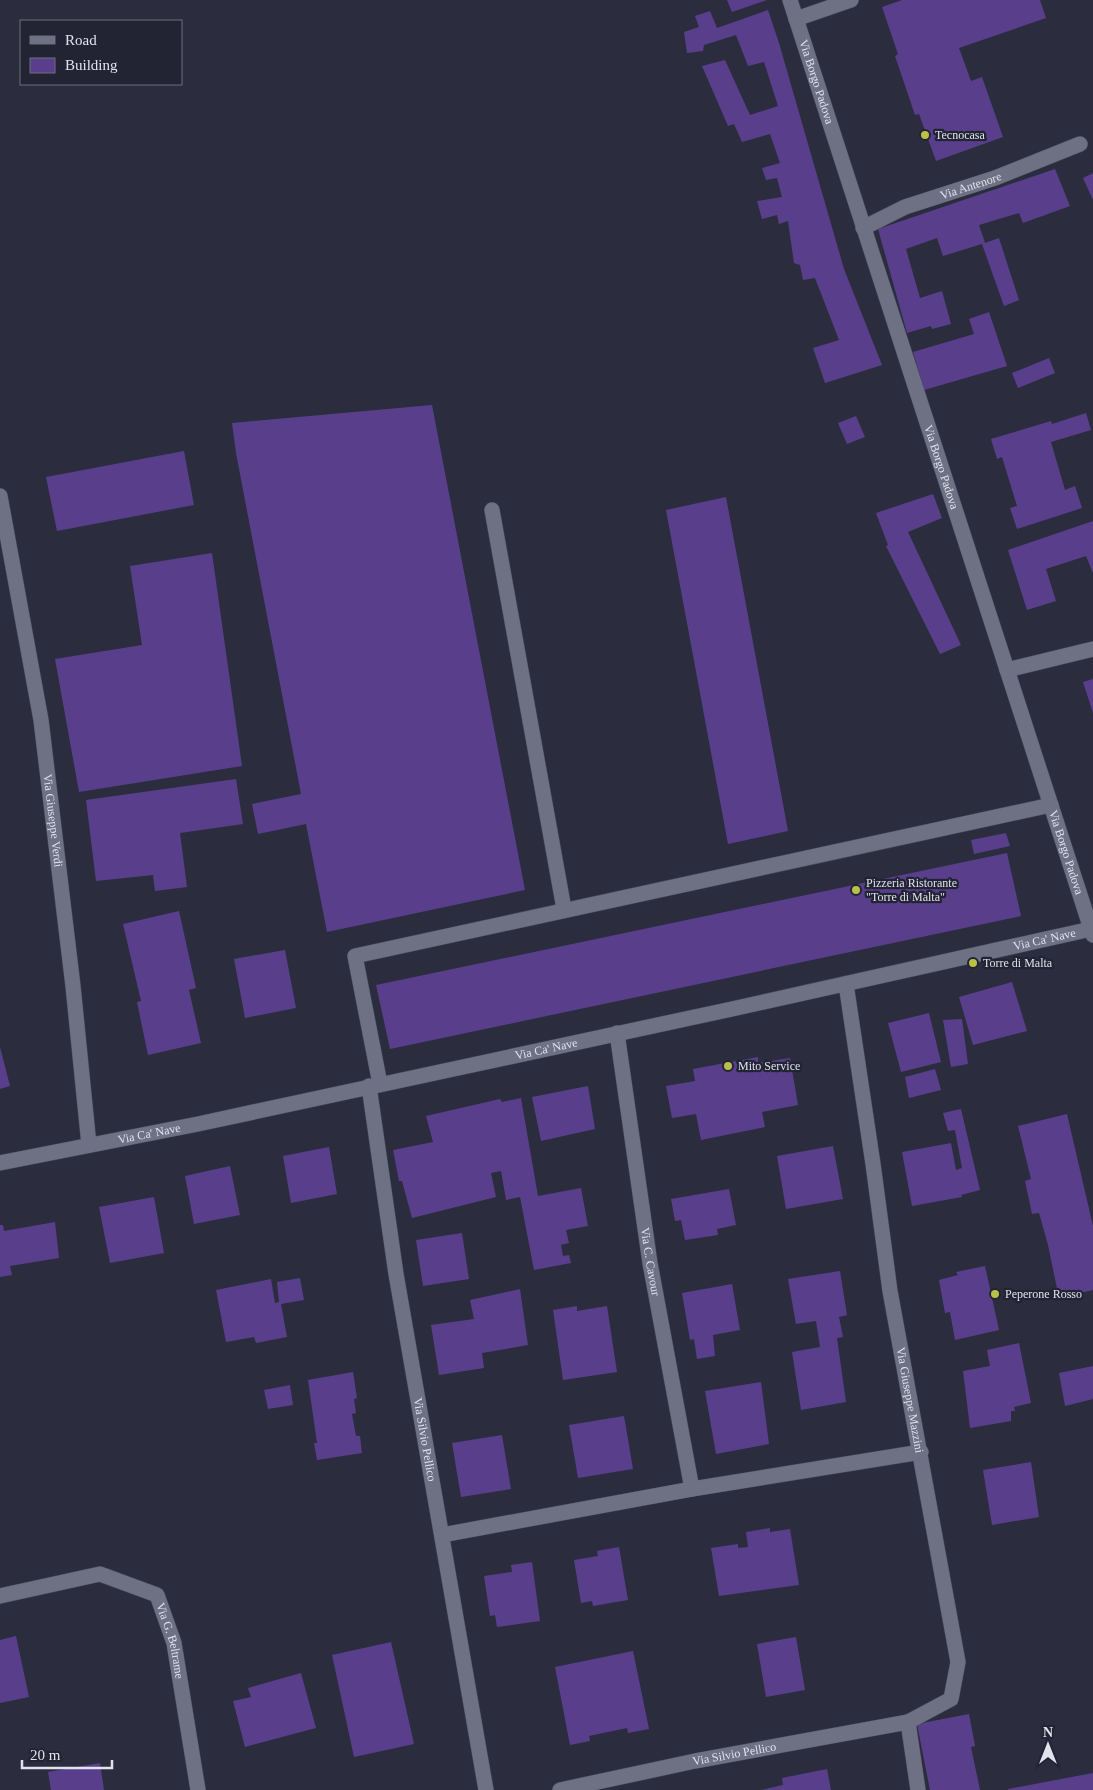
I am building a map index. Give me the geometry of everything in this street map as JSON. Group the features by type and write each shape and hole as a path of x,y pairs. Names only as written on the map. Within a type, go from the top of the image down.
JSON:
{"street":[{"name":"Via Borgo Padova","path":"790,0 1092,932"},
{"path":"796,19 851,0"},
{"name":"Via Antenore","path":"863,228 905,207 995,178 1080,144"},
{"name":"Via Giuseppe Verdi","path":"0,496 41,720 73,986 89,1146"},
{"path":"492,510 564,909 1051,805"},
{"path":"1007,670 1093,648"},
{"name":"Via Silvio Pellico","path":"486,1790 396,1274 374,1085 355,956 564,909"},
{"name":"Via Ca' Nave","path":"0,1163 89,1146 1092,932"},
{"name":"Via Giuseppe Mazzini","path":"846,984 890,1291 958,1662 951,1698 908,1722"},
{"name":"Via C. Cavour","path":"617,1033 650,1263 692,1489"},
{"path":"442,1535 692,1489 921,1452"},
{"name":"Via G. Beltrame","path":"0,1596 100,1574 157,1595 174,1643 198,1790"},
{"path":"908,1722 918,1790"},
{"name":"Via Silvio Pellico","path":"560,1790 695,1761 908,1722"}],"building":[{"path":"727,0 767,0 732,12"},
{"path":"902,0 1040,0 1046,18 959,48 971,81 982,77 1003,137 936,161 919,114 915,115 895,56 898,54 882,7"},
{"path":"768,10 844,269 882,365 825,383 813,348 839,340 815,278 803,280 800,265 794,263 788,221 779,224 777,215 762,219 757,201 782,197 777,178 766,180 762,168 780,163 770,134 742,142 734,124 728,126 702,66 725,60 750,115 778,106 764,62 748,66 736,35 704,45 703,51 687,53 684,32 699,27 695,16 710,11 717,28"},
{"path":"1055,169 1070,206 1023,223 1019,213 979,225 985,243 999,238 1019,300 1004,306 982,244 943,256 937,238 906,249 920,298 942,291 951,324 932,329 931,326 907,333 878,229"},
{"path":"1093,173 1093,200 1083,178"},
{"path":"989,312 1007,366 924,390 913,352 974,334 969,319"},
{"path":"1049,358 1055,373 1018,388 1012,373"},
{"path":"432,405 525,890 327,932 306,824 258,834 252,804 301,794 236,453 232,423"},
{"path":"1086,413 1091,430 1051,442 1065,490 1075,486 1082,508 1017,529 1010,508 1017,506 1002,457 997,459 991,439 1051,421 1052,424"},
{"path":"856,416 865,437 847,444 838,423"},
{"path":"184,451 194,505 57,531 46,477"},
{"path":"933,494 942,518 908,532 961,645 940,654 886,546 888,545 876,513"},
{"path":"726,497 788,831 728,844 666,510"},
{"path":"1093,521 1093,573 1086,556 1046,569 1056,601 1027,610 1008,550"},
{"path":"212,553 242,766 79,792 55,659 142,645 130,566"},
{"path":"1093,679 1093,713 1083,682"},
{"path":"236,779 243,824 180,833 187,887 155,891 153,875 96,881 86,800"},
{"path":"1006,833 1010,846 974,854 971,840"},
{"path":"1007,853 1021,916 390,1049 376,985"},
{"path":"179,911 196,988 189,990 201,1043 148,1055 137,1002 141,1001 123,924"},
{"path":"285,950 296,1008 245,1018 234,959"},
{"path":"1012,982 1027,1031 973,1045 959,997"},
{"path":"929,1013 941,1062 901,1072 888,1023"},
{"path":"962,1019 968,1064 951,1067 943,1020"},
{"path":"0,1047 10,1086 0,1089"},
{"path":"758,1057 758,1063 790,1058 798,1105 762,1112 765,1127 701,1140 696,1114 672,1118 666,1086 695,1081 693,1069"},
{"path":"935,1069 941,1090 909,1098 905,1077"},
{"path":"588,1086 595,1129 541,1141 532,1097"},
{"path":"521,1098 538,1196 581,1188 588,1226 566,1230 569,1243 561,1245 563,1256 569,1255 571,1263 534,1270 520,1197 506,1200 501,1171 491,1173 496,1197 412,1218 402,1181 399,1181 393,1150 433,1142 426,1116 500,1099 502,1102"},
{"path":"961,1109 980,1190 961,1195 962,1197 912,1206 902,1152 951,1143 956,1170 962,1168 955,1130 948,1131 943,1113"},
{"path":"1067,1114 1093,1226 1093,1290 1059,1298 1039,1213 1032,1214 1025,1181 1031,1179 1018,1126"},
{"path":"833,1146 843,1199 786,1209 777,1156"},
{"path":"329,1147 337,1194 291,1203 283,1156"},
{"path":"230,1166 240,1215 194,1224 185,1176"},
{"path":"729,1189 736,1225 717,1229 718,1235 685,1240 681,1220 675,1221 671,1199"},
{"path":"154,1197 164,1253 110,1263 99,1207"},
{"path":"55,1222 59,1258 10,1266 12,1275 0,1277 0,1225 3,1225 4,1231"},
{"path":"462,1233 469,1279 423,1286 416,1240"},
{"path":"985,1266 999,1330 955,1340 950,1312 945,1313 939,1280 958,1275 956,1272"},
{"path":"840,1271 847,1315 839,1317 843,1337 837,1338 846,1402 801,1410 792,1352 820,1347 816,1321 796,1324 788,1279"},
{"path":"300,1278 304,1300 281,1304 287,1337 256,1343 254,1337 226,1342 216,1290 271,1279 275,1303 279,1302 277,1282"},
{"path":"732,1284 740,1330 713,1335 715,1356 697,1359 694,1339 690,1340 682,1293"},
{"path":"520,1289 528,1345 482,1353 484,1368 439,1375 431,1325 474,1319 470,1300"},
{"path":"577,1306 577,1311 607,1306 617,1372 563,1380 553,1310"},
{"path":"1019,1343 1031,1403 1014,1407 1015,1411 1011,1411 1011,1421 970,1428 963,1371 990,1366 987,1350"},
{"path":"1093,1366 1093,1399 1065,1406 1059,1373"},
{"path":"353,1372 357,1398 354,1399 356,1413 352,1414 356,1436 360,1436 362,1453 317,1460 314,1443 317,1443 308,1380"},
{"path":"761,1382 769,1444 716,1454 705,1391"},
{"path":"290,1385 293,1405 268,1409 264,1390"},
{"path":"624,1416 633,1469 578,1478 569,1425"},
{"path":"502,1435 511,1489 461,1497 452,1443"},
{"path":"1031,1462 1039,1517 992,1525 983,1470"},
{"path":"770,1528 770,1532 790,1529 799,1585 719,1596 711,1548 738,1544 738,1548 748,1547 746,1532"},
{"path":"619,1547 628,1600 593,1606 592,1601 581,1603 574,1560 598,1556 597,1551"},
{"path":"532,1562 540,1621 497,1627 495,1615 490,1616 484,1576 512,1572 511,1565"},
{"path":"16,1636 29,1697 0,1703 0,1640"},
{"path":"796,1637 805,1690 766,1697 757,1644"},
{"path":"391,1642 414,1744 354,1757 332,1655"},
{"path":"633,1651 649,1729 628,1733 627,1728 589,1736 590,1741 570,1745 555,1667"},
{"path":"301,1673 316,1728 245,1747 233,1701 251,1697 248,1688"},
{"path":"969,1714 975,1746 971,1747 980,1790 930,1790 917,1724"},
{"path":"100,1763 104,1790 51,1790 48,1772"},
{"path":"827,1769 831,1790 761,1790 783,1785 782,1778"},
{"path":"1093,1773 1093,1790 1008,1790 1008,1789"}],"place":[{"name":"Tecnocasa","path":"925,135"},
{"name":"Pizzeria Ristorante \"Torre di Malta\"","path":"856,890"},
{"name":"Torre di Malta","path":"973,963"},
{"name":"Mito Service","path":"728,1066"},
{"name":"Peperone Rosso","path":"995,1294"}]}
